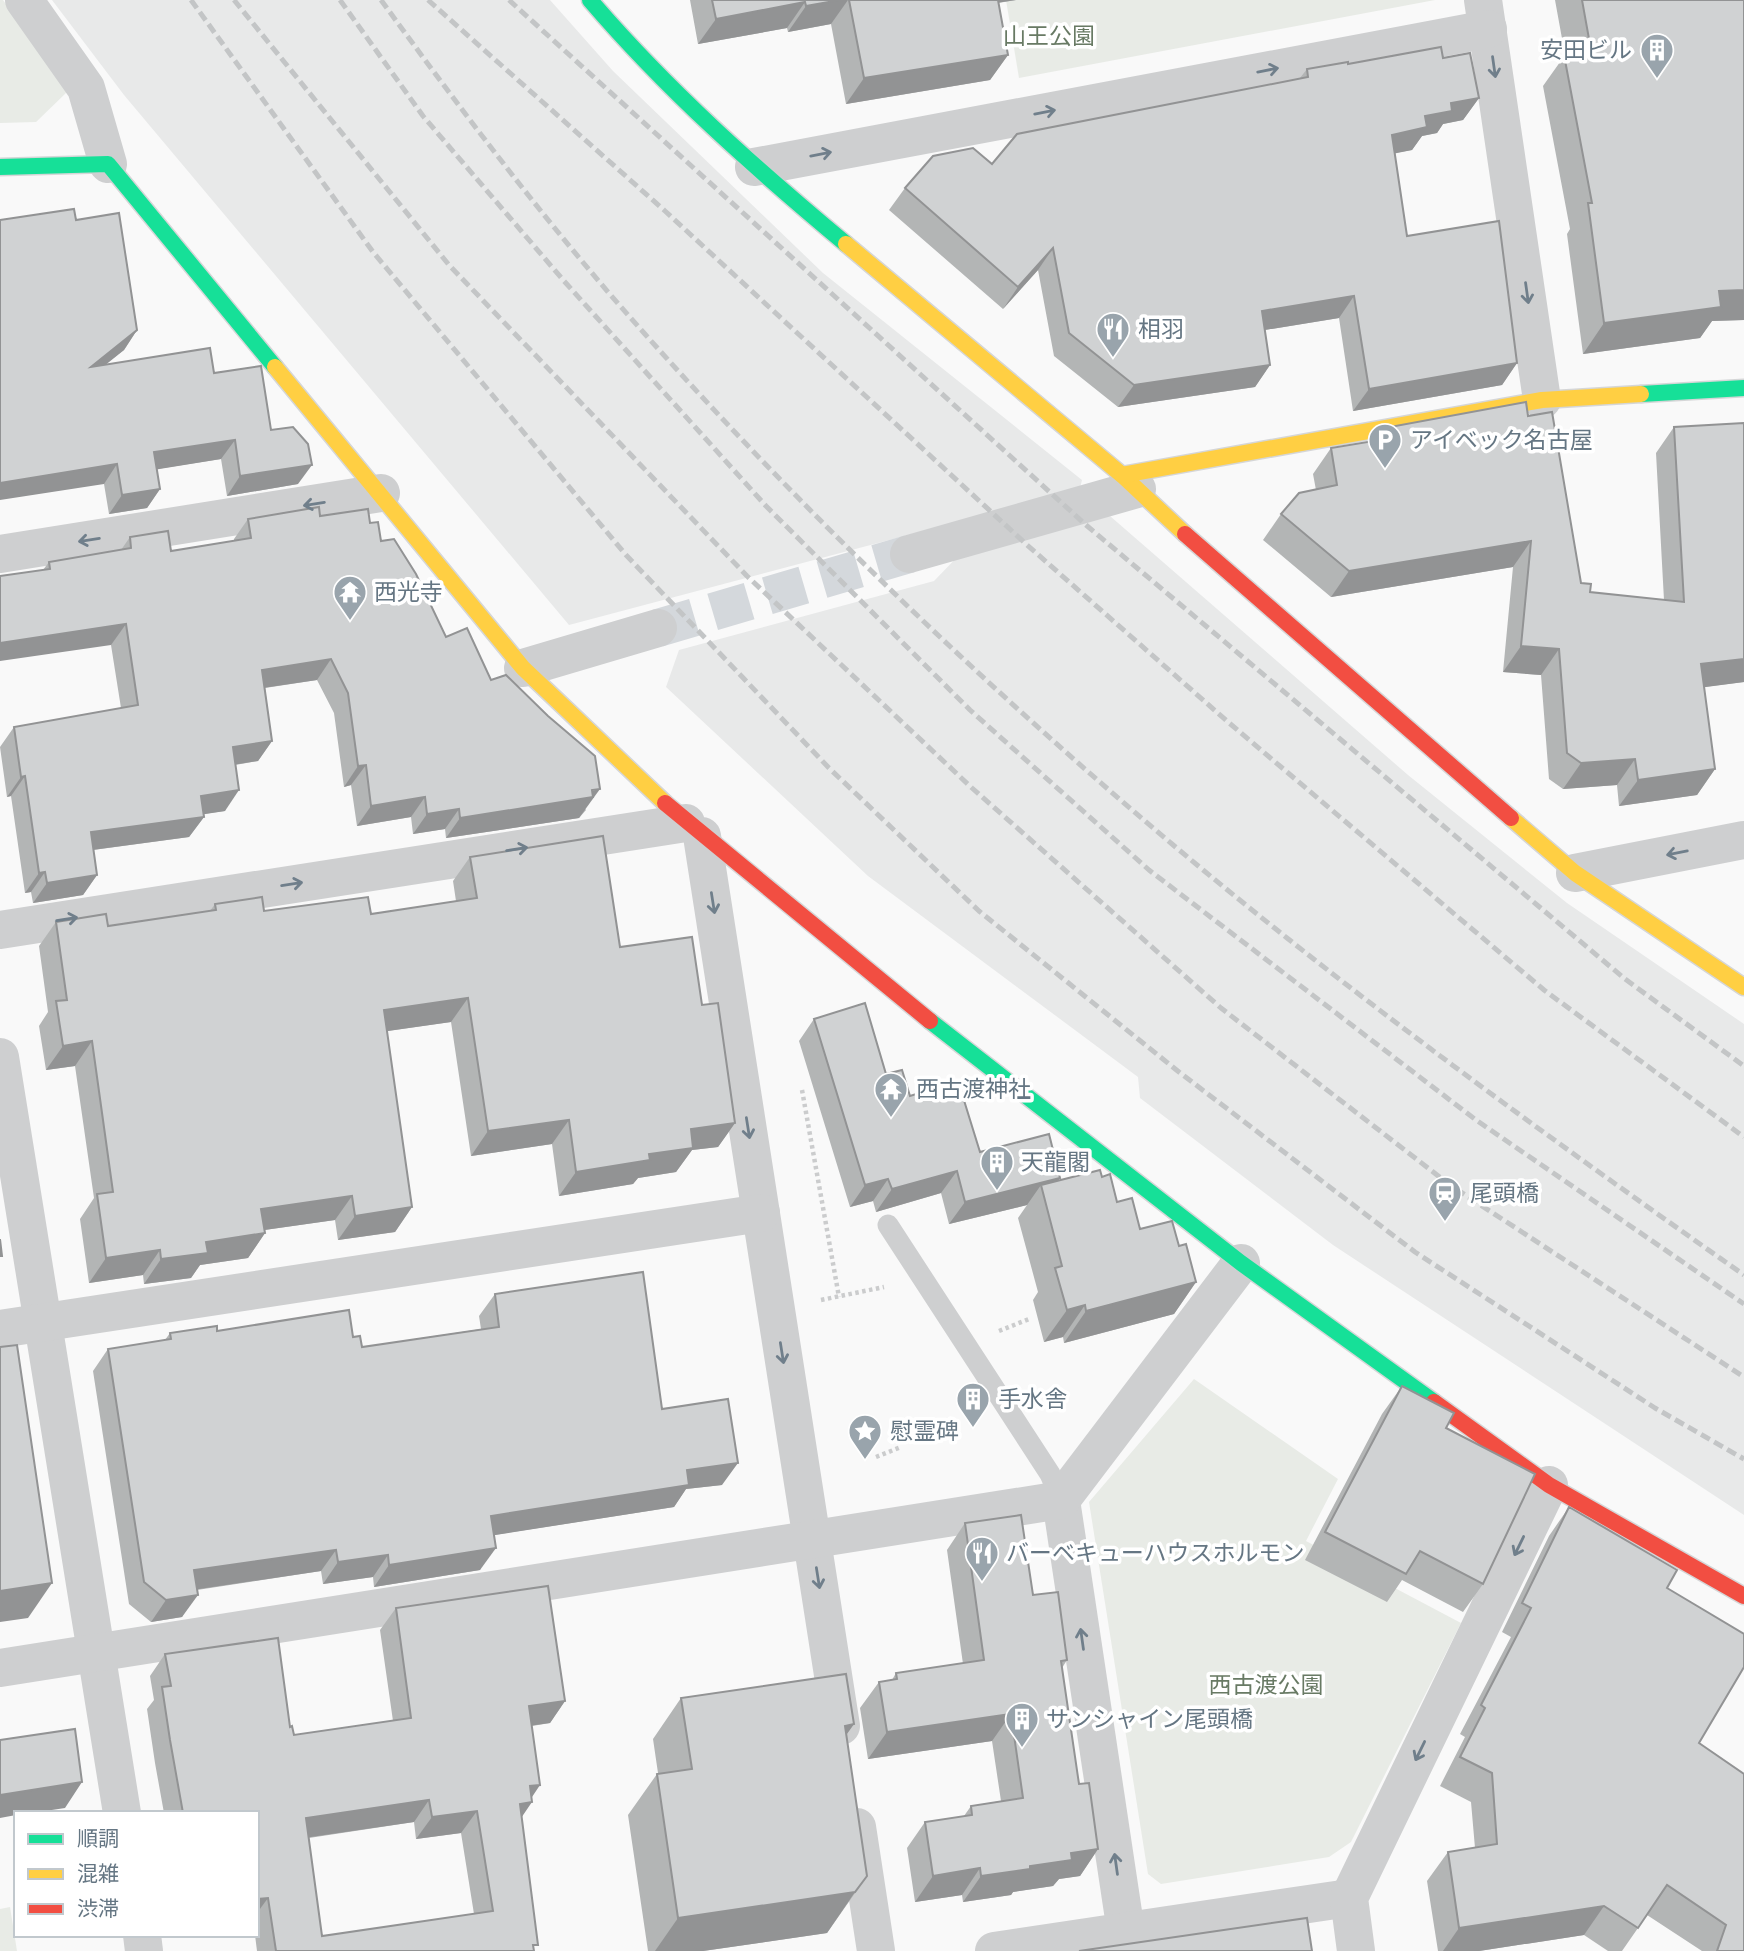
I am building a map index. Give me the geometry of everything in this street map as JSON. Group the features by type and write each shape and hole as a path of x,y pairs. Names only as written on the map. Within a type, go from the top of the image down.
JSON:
{"street":[{"path":"24,0 86,88 108,164 523,668 694,830 958,1044 1241,1263 1549,1485 1744,1596"},
{"path":"590,0 628,44 754,167 1129,482 1228,575 1575,873 1744,987"},
{"path":"754,167 1486,14 1542,400"},
{"path":"0,167 108,164"},
{"path":"909,554 1129,482 1542,400 1744,388"},
{"path":"0,554 381,493"},
{"path":"523,668 658,628"},
{"path":"0,930 694,830"},
{"path":"694,830 761,1213 876,1951"},
{"path":"1575,873 1744,840"},
{"path":"0,1057 122,1811"},
{"path":"0,1329 761,1213"},
{"path":"0,1668 1062,1500 1241,1263"},
{"path":"1356,1951 1349,1898 1549,1485"},
{"path":"1062,1500 1126,1932"},
{"path":"994,1951 1349,1898"}],"lane":[{"path":"888,1225 1050,1474 1062,1500"}],"path":[{"path":"802,1090 839,1297"},
{"path":"775,1310 924,1279"},
{"path":"876,1457 901,1447"}],"shaded area":[{"path":"52,0 550,0 613,71 823,273 1082,480 1077,500 912,534 569,625 124,95"},
{"path":"1110,516 1408,775 1567,903 1744,1024 1744,1515 1333,1245 1140,1098 1138,1077 868,876 666,687 679,650 934,581 964,550"}],"green space":[{"path":"0,0 3,0 67,92 36,122 0,123"},
{"name":"山王公園","path":"1006,0 1435,0 1019,78"},
{"name":"西古渡公園","path":"1194,1379 1338,1479 1306,1541 1461,1623 1351,1842 1329,1857 1161,1884 1148,1874 1089,1502"},
{"path":"10,1907 17,1951 0,1951 0,1909"}],"building":[{"path":"712,0 840,0 806,6 805,2 716,19"},
{"path":"849,0 998,0 1008,55 864,78"},
{"path":"1582,0 1744,0 1744,290 1719,291 1721,307 1604,323 1588,203 1592,203 1564,55 1591,50"},
{"path":"1441,47 1443,58 1470,53 1479,98 1451,103 1452,111 1425,116 1427,127 1392,135 1407,236 1499,221 1517,363 1369,389 1354,296 1262,311 1270,365 1134,385 1069,333 1053,248 1018,287 905,188 933,156 973,148 992,164 1017,134 1308,77 1307,69"},
{"path":"74,209 76,220 119,213 137,330 91,367 210,348 214,373 261,366 271,430 293,427 308,444 312,465 240,476 235,440 154,452 160,489 122,495 117,464 0,483 0,220"},
{"path":"1526,402 1528,416 1552,412 1581,583 1591,584 1590,592 1684,602 1674,427 1744,423 1744,659 1701,664 1715,769 1638,780 1635,759 1581,763 1567,753 1559,649 1521,646 1531,541 1349,571 1281,514 1299,493 1337,485 1331,448 1380,440 1379,429"},
{"path":"319,507 320,516 368,509 370,523 378,522 381,541 394,539 416,574 446,637 467,628 491,680 506,675 595,756 600,789 592,790 593,797 460,818 459,809 427,814 425,797 371,806 366,765 358,766 348,693 331,659 262,670 272,741 233,747 239,790 201,796 204,817 91,832 97,875 47,883 45,872 39,873 25,776 21,777 14,727 138,705 126,624 0,643 0,576 50,569 49,562 131,548 130,537 168,531 171,551 251,538 248,519"},
{"path":"603,836 620,947 692,937 702,1005 718,1003 735,1123 691,1129 693,1148 649,1154 650,1160 576,1172 569,1120 488,1131 468,998 384,1010 412,1207 355,1216 352,1196 261,1209 265,1233 206,1242 208,1253 161,1259 160,1250 106,1258 97,1194 113,1192 92,1041 63,1046 56,1001 67,1000 56,922 106,914 108,926 216,910 215,904 262,897 264,911 368,897 371,914 477,898 470,857"},
{"path":"865,1003 886,1074 902,1070 910,1096 958,1081 980,1152 1049,1134 1060,1178 965,1202 957,1171 892,1189 888,1179 865,1185 814,1019"},
{"path":"1100,1170 1102,1177 1110,1174 1117,1202 1132,1198 1140,1229 1172,1221 1179,1246 1186,1244 1196,1282 1086,1311 1085,1305 1067,1310 1055,1268 1062,1266 1041,1185"},
{"path":"643,1272 662,1409 728,1399 738,1463 687,1470 689,1485 491,1516 496,1548 389,1565 388,1555 338,1562 336,1550 194,1570 198,1595 166,1600 144,1582 108,1349 171,1339 170,1333 217,1326 217,1331 349,1310 353,1337 360,1336 362,1347 499,1327 495,1294"},
{"path":"17,1345 52,1583 0,1591 0,1347"},
{"path":"1402,1386 1454,1413 1446,1428 1535,1474 1483,1584 1420,1551 1406,1574 1325,1532"},
{"path":"1569,1507 1677,1570 1667,1588 1744,1634 1744,1667 1699,1743 1744,1774 1744,1951 1717,1951 1726,1925 1667,1885 1638,1928 1604,1906 1459,1928 1448,1852 1497,1844 1492,1773 1460,1757 1485,1708 1481,1705 1531,1608 1522,1603"},
{"path":"1021,1515 1033,1595 1058,1592 1067,1660 1061,1661 1079,1784 1089,1783 1098,1849 1071,1853 1072,1860 1030,1866 1030,1869 981,1876 980,1868 933,1876 925,1822 972,1815 971,1806 1023,1798 1011,1714 887,1732 879,1682 897,1679 896,1673 984,1660 965,1523"},
{"path":"548,1586 565,1701 529,1706 540,1785 530,1786 532,1802 520,1804 538,1945 533,1945 534,1951 276,1951 268,1898 259,1899 259,1811 183,1811 162,1687 171,1686 165,1654 278,1638 290,1727 292,1726 294,1735 411,1718 396,1608","holes":["429,1800 432,1817 477,1811 493,1911 322,1936 306,1818"]},
{"path":"846,1674 854,1724 845,1726 867,1876 855,1892 678,1918 657,1774 692,1769 681,1698"},
{"path":"75,1729 82,1782 0,1795 0,1740"},
{"path":"1307,1918 1312,1951 1079,1951"}],"tunnel":[{"path":"658,628 909,554"}],"railway":[{"path":"191,0 373,252 626,555 829,768 979,911 1179,1072 1415,1252 1655,1408 1744,1459"},
{"path":"234,0 449,265 747,576 972,788 1221,1008 1450,1185 1744,1377"},
{"path":"340,0 423,116 564,281 766,506 970,710 1149,870 1476,1120 1744,1304"},
{"path":"381,0 508,170 644,333 833,533 965,661 1172,844 1311,957 1598,1172 1744,1275"},
{"path":"428,0 665,211 1026,544 1228,722 1544,990 1744,1137"},
{"path":"509,0 1086,525 1625,979 1744,1066"}],"traffic: fast":[{"path":"590,0 681,97 846,244"},
{"path":"0,167 108,164 275,367"},
{"path":"1641,394 1744,388"},
{"path":"930,1021 1241,1263 1434,1402"}],"traffic: slow":[{"path":"846,244 1122,475 1185,534"},
{"path":"275,367 523,668 665,803"},
{"path":"1122,475 1542,400 1641,394"},
{"path":"1511,818 1575,873 1744,987"}],"traffic: jam":[{"path":"1185,534 1511,818"},
{"path":"665,803 930,1021"},
{"path":"1434,1402 1549,1485 1744,1596"}],"place":[{"name":"安田ビル","path":"1657,80"},
{"name":"相羽","path":"1113,359"},
{"name":"アイベック名古屋","path":"1385,470"},
{"name":"西光寺","path":"350,622"},
{"name":"西古渡神社","path":"891,1119"},
{"name":"天龍閣","path":"997,1192"},
{"name":"尾頭橋","path":"1445,1223"},
{"name":"手水舎","path":"973,1429"},
{"name":"慰霊碑","path":"865,1461"},
{"name":"バーベキューハウスホルモン","path":"982,1583"},
{"name":"サンシャイン尾頭橋","path":"1022,1749"}]}
